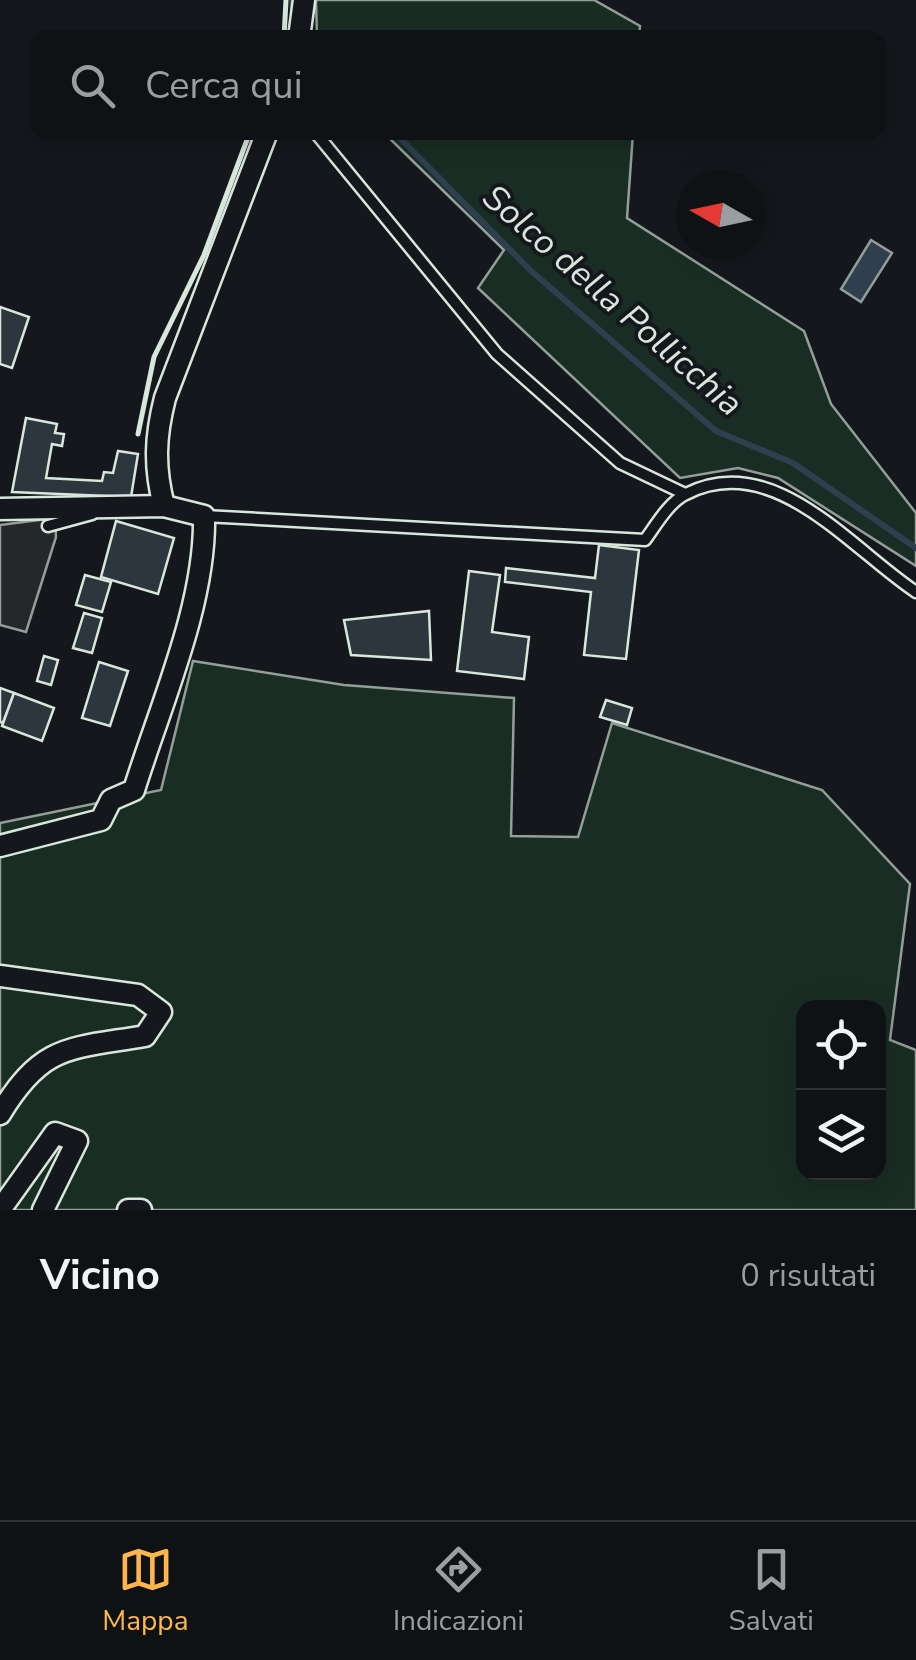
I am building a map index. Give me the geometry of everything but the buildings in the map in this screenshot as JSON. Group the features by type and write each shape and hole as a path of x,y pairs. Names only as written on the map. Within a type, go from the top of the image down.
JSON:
{"street":[{"path":"300,30 304,0"},
{"path":"164,506 156,478 155,438 165,398 264,140"},
{"path":"0,510 164,506 204,516 199,580 134,790 111,800 101,820 0,846"},
{"path":"0,976 138,995 161,1012 145,1036 58,1051 35,1067 0,1114"},
{"path":"0,1210 55,1133 66,1134 77,1141 43,1210"},
{"path":"128,1210 141,1210"}],"lane":[{"path":"322,140 496,354 620,463 685,494"},
{"path":"204,516 645,540 685,494 729,484 770,488 916,592"},
{"path":"48,526 91,516 100,506"}],"green space":[{"path":"316,0 594,0 640,26 640,30 317,30"},
{"path":"391,140 633,140 627,218 676,249 676,260 693,260 804,331 831,404 916,513 916,566 778,478 738,468 680,478 478,288 504,250"},
{"path":"193,661 344,685 514,698 511,836 578,837 612,723 822,790 910,884 890,1040 916,1050 916,1210 0,1210 0,823 161,790"}],"shaded area":[{"path":"55,518 56,537 26,632 0,625 0,525"}],"water":[{"path":"871,240 892,253 861,302 841,289"}],"waterway":[{"name":"Solco della Pollicchia","path":"292,0 293,19"},
{"name":"Solco della Pollicchia","path":"402,140 530,270 716,431 793,463 916,548"}],"wall":[{"path":"284,30 286,0"},
{"path":"138,434 154,357 204,255 247,140"}]}
